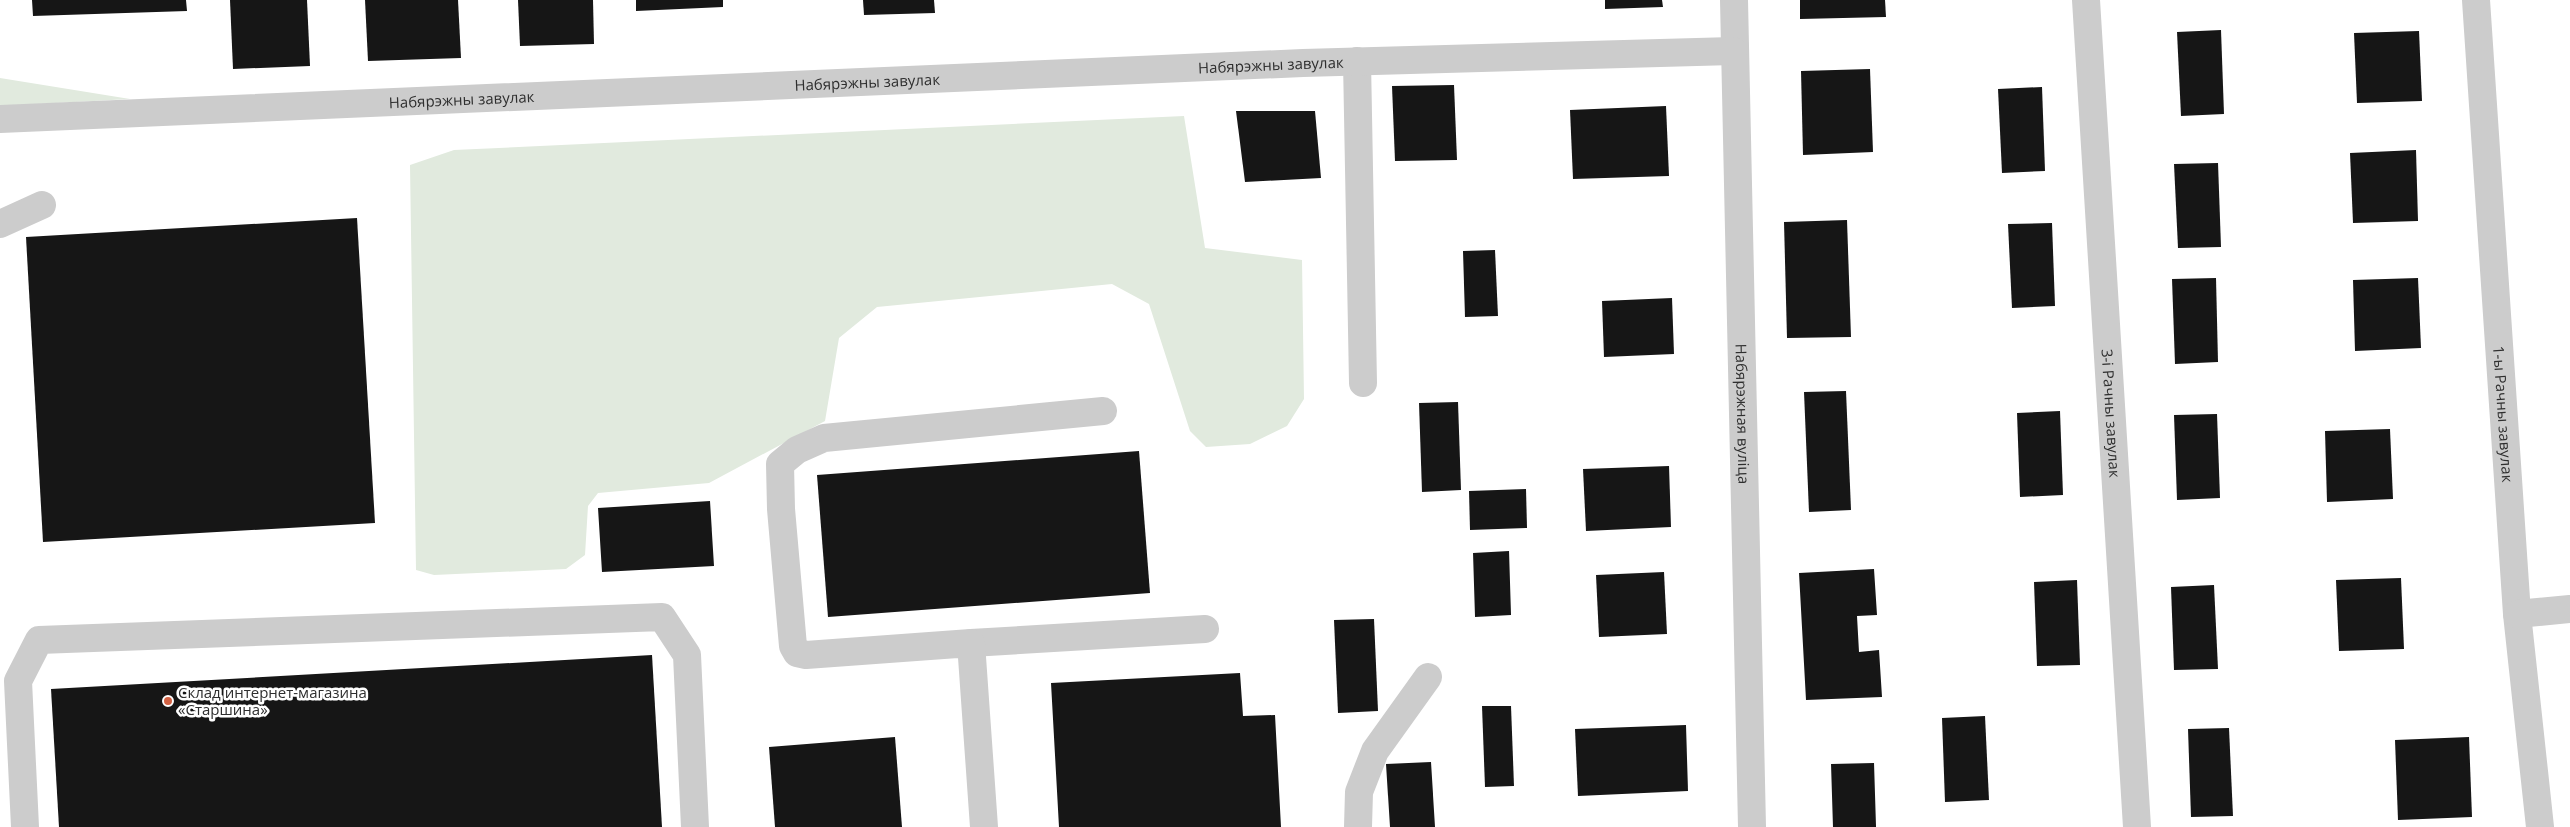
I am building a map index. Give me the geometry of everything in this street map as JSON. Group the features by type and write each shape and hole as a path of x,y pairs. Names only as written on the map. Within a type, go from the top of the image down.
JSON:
{"street":[{"name":"Набярэжная вуліца","path":"1734,0 1733,51 1752,827"},
{"name":"3-і Рачны завулак","path":"2086,0 2137,827"},
{"name":"1-ы Рачны завулак","path":"2476,0 2517,614 2540,827"},
{"name":"Набярэжны завулак","path":"0,119 1357,62 1733,51"},
{"path":"1357,62 1363,383"},
{"path":"0,224 42,205"},
{"path":"1103,411 824,438 797,450 780,464 781,509 793,646 796,653 806,655 1205,629"},
{"path":"2517,614 2570,609"},
{"path":"25,827 18,681 39,640 662,617 686,655 695,827"},
{"path":"971,643 984,827"},
{"path":"1358,827 1359,792 1375,751 1428,678"}],"shaded area":[{"path":"0,78 130,99 0,106"},
{"path":"1184,116 1205,248 1302,260 1304,399 1287,426 1250,444 1206,447 1190,431 1149,304 1112,284 877,307 839,338 825,421 709,483 598,493 588,506 585,555 566,569 434,575 416,570 410,165 454,150"}],"building":[{"path":"32,0 186,0 187,11 33,16"},
{"path":"230,0 307,0 310,66 233,69"},
{"path":"365,0 458,0 461,58 368,61"},
{"path":"518,0 593,0 594,44 520,46"},
{"path":"636,0 723,0 723,7 636,11"},
{"path":"863,0 934,0 935,13 864,15"},
{"path":"1605,0 1662,0 1663,7 1605,9"},
{"path":"1800,0 1885,0 1886,17 1800,19"},
{"path":"2221,30 2224,114 2181,116 2177,32"},
{"path":"2419,31 2422,101 2357,103 2354,33"},
{"path":"1870,69 1873,152 1803,155 1801,71"},
{"path":"1454,85 1457,160 1395,161 1392,86"},
{"path":"2042,87 2045,171 2002,173 1998,89"},
{"path":"1666,106 1669,176 1573,179 1570,110"},
{"path":"1236,111 1315,111 1321,178 1245,182"},
{"path":"2416,150 2418,221 2353,223 2350,153"},
{"path":"2218,163 2221,247 2178,248 2174,164"},
{"path":"357,218 375,523 43,542 26,237"},
{"path":"1847,220 1851,337 1787,338 1784,222"},
{"path":"2052,223 2055,306 2012,308 2008,224"},
{"path":"1495,250 1498,316 1465,317 1463,251"},
{"path":"2216,278 2218,362 2175,364 2172,279"},
{"path":"2418,278 2421,348 2355,351 2353,280"},
{"path":"1672,298 1674,354 1604,357 1602,301"},
{"path":"1846,391 1851,510 1809,512 1804,392"},
{"path":"1458,402 1461,490 1422,492 1419,403"},
{"path":"2060,411 2063,495 2020,497 2017,413"},
{"path":"2217,414 2220,498 2177,500 2174,415"},
{"path":"2390,429 2393,499 2327,502 2325,431"},
{"path":"1139,451 1150,593 828,617 817,475"},
{"path":"1669,466 1671,527 1586,531 1583,469"},
{"path":"1526,489 1527,528 1470,530 1469,491"},
{"path":"710,501 714,566 602,572 598,508"},
{"path":"1509,551 1511,615 1475,617 1473,553"},
{"path":"1874,569 1877,615 1857,616 1859,652 1879,650 1882,697 1806,700 1799,573"},
{"path":"1664,572 1667,634 1599,637 1596,575"},
{"path":"2401,578 2404,649 2339,651 2336,580"},
{"path":"2077,580 2080,665 2037,666 2034,582"},
{"path":"2214,585 2218,669 2174,670 2171,587"},
{"path":"1374,619 1378,711 1338,713 1334,620"},
{"path":"652,655 662,827 59,827 51,689"},
{"path":"1240,673 1243,716 1275,715 1281,827 1059,827 1051,683"},
{"path":"1482,706 1511,706 1514,786 1485,787"},
{"path":"1985,716 1989,800 1945,802 1942,718"},
{"path":"1686,725 1688,791 1578,796 1575,729"},
{"path":"2229,728 2233,816 2191,817 2188,729"},
{"path":"895,737 902,827 775,827 769,747"},
{"path":"2469,737 2472,817 2398,820 2395,740"},
{"path":"1431,762 1435,827 1390,827 1386,764"},
{"path":"1874,763 1876,827 1833,827 1831,764"}],"place":[{"name":"Склад интернет-магазина «Старшина»","path":"168,701"}]}
